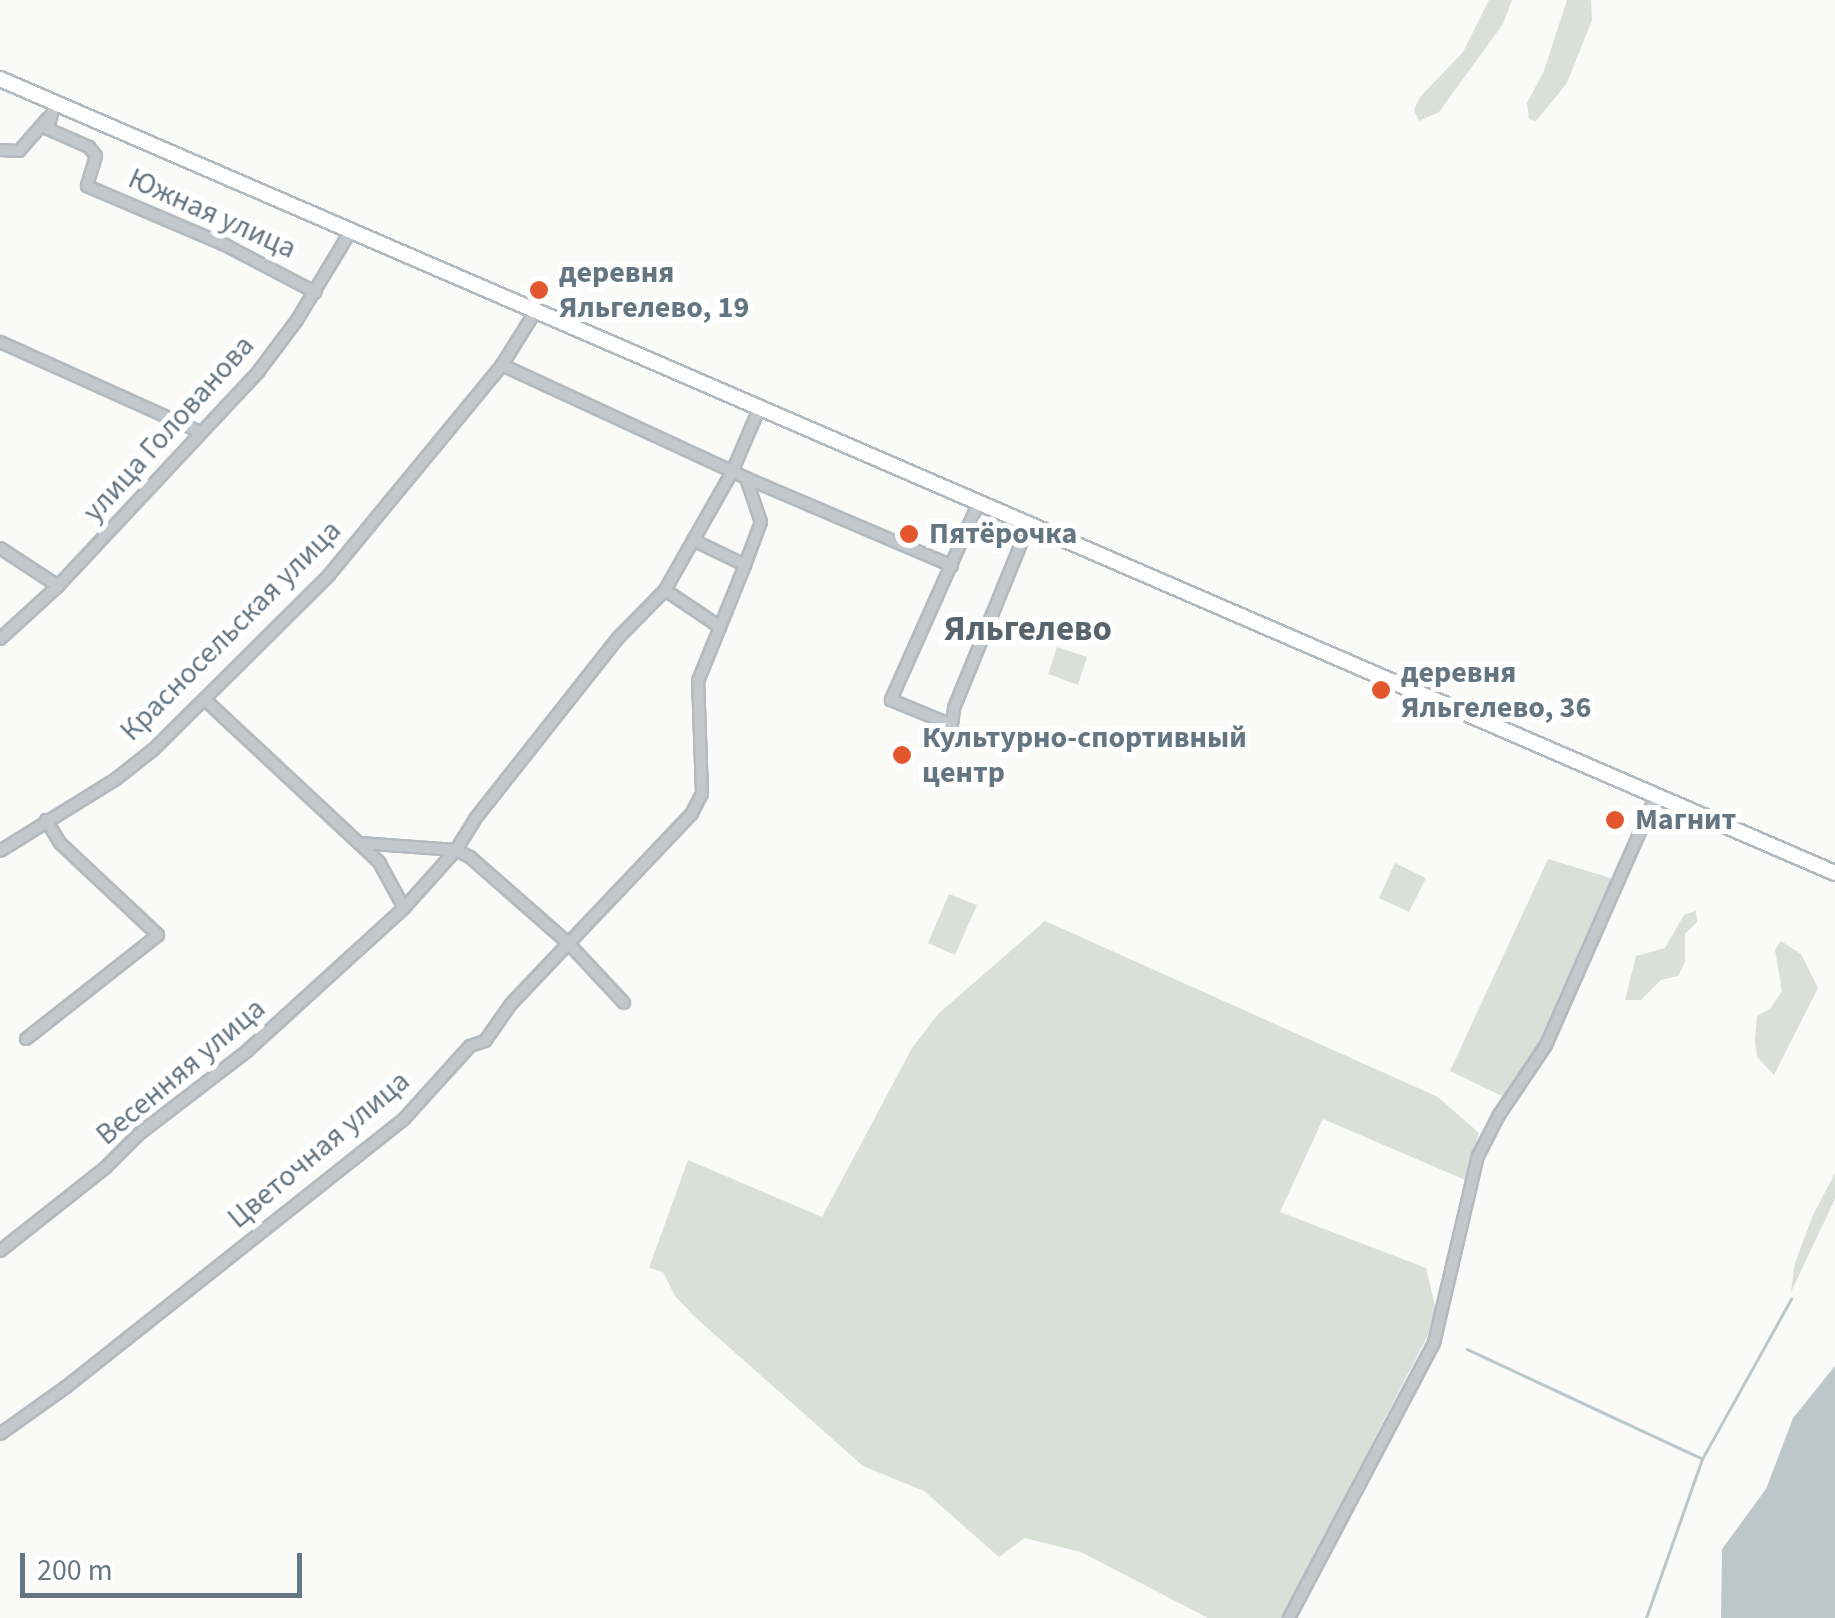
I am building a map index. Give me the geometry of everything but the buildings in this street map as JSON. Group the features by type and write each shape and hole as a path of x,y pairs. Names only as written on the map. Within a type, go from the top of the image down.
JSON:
{"main road":[{"path":"0,80 52,110 350,232 1835,873"}],"street":[{"path":"0,150 19,150 52,110"},
{"name":"Южная улица","path":"52,110 48,129 88,147 96,156 87,186 225,245 315,292"},
{"name":"улица Голованова","path":"0,639 58,586 198,430 258,372 315,292 350,232"},
{"name":"Красносельская улица","path":"0,851 116,778 205,700 329,576 502,365 535,312"},
{"path":"0,342 198,430"},
{"path":"502,365 732,472 952,566"},
{"name":"Весенняя улица","path":"0,1250 105,1168 139,1134 246,1052 404,908 456,850 475,819 618,638 665,590 732,472 760,409"},
{"name":"Цветочная улица","path":"0,1434 66,1387 404,1119 470,1046 485,1041 491,1026 510,1004 570,946 692,813 702,794 698,681 761,522 746,478"},
{"path":"978,502 891,700 952,725 954,708 1029,524"},
{"path":"693,540 745,565"},
{"path":"0,548 58,586"},
{"path":"665,590 720,627"},
{"path":"205,700 378,862 404,908"},
{"path":"1289,1618 1434,1343 1478,1156 1499,1115 1546,1045 1656,796"},
{"path":"26,1040 158,935 60,843 46,820"},
{"path":"358,843 456,850 470,856 570,946 624,1003"}],"shaded area":[{"path":"1489,0 1512,0 1503,24 1439,112 1419,121 1414,110 1420,97 1463,52"},
{"path":"1567,0 1591,0 1592,20 1567,83 1536,121 1529,119 1527,103 1544,71"},
{"path":"1057,647 1087,657 1078,685 1048,674"},
{"path":"1548,859 1614,879 1542,1038 1502,1096 1450,1071"},
{"path":"1395,863 1426,878 1409,912 1379,898"},
{"path":"949,894 977,905 955,955 928,943"},
{"path":"1696,911 1697,922 1685,934 1685,962 1678,976 1661,980 1641,1000 1625,1000 1636,956 1665,948 1684,915"},
{"path":"1045,921 1438,1097 1479,1133 1465,1180 1323,1119 1280,1212 1426,1268 1436,1310 1427,1337 1282,1618 1208,1618 1081,1552 1025,1538 999,1557 924,1491 863,1466 696,1318 675,1296 663,1272 649,1268 688,1160 822,1217 912,1048 939,1013"},
{"path":"1781,941 1801,954 1818,988 1774,1075 1757,1057 1755,1039 1757,1016 1771,1008 1782,991 1775,950"},
{"path":"1835,1173 1835,1199 1791,1292 1795,1263 1813,1215"},
{"path":"1835,1366 1835,1618 1721,1618 1722,1549 1766,1489 1793,1418"}],"waterway":[{"path":"1646,1618 1702,1459 1791,1299"},
{"path":"1467,1349 1701,1458"}],"place":[{"name":"деревня Яльгелево, 19","path":"539,290"},
{"name":"Пятёрочка","path":"909,534"},
{"name":"деревня Яльгелево, 36","path":"1381,690"},
{"name":"Культурно-спортивный центр","path":"902,755"},
{"name":"Магнит","path":"1615,820"}],"district":[{"name":"Яльгелево","path":"1028,629"}]}
